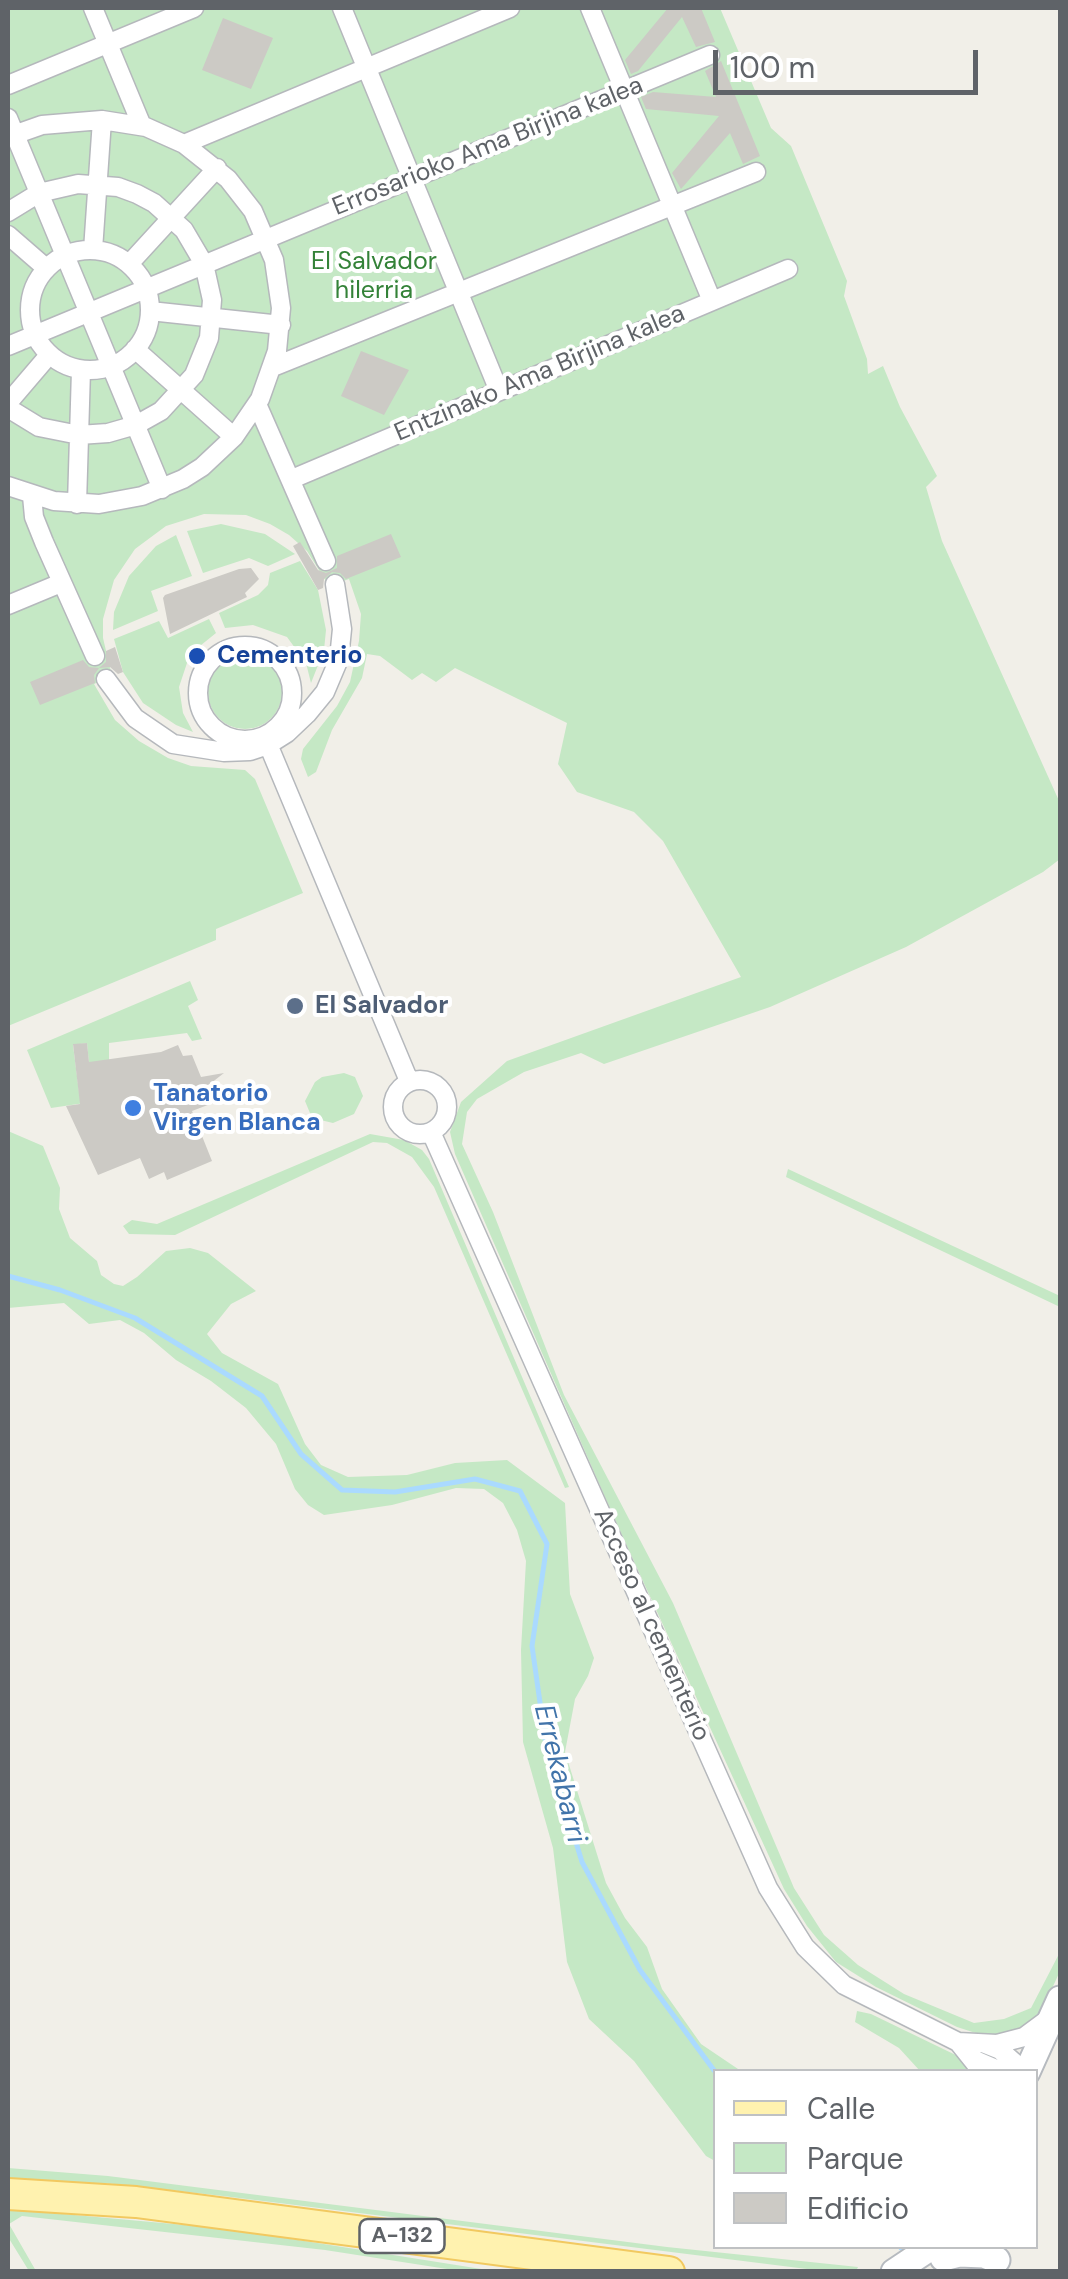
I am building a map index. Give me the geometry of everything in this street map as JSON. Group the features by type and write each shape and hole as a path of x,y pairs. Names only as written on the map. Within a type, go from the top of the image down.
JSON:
{"main road":[{"path":"1027,2069 1057,2008"},
{"name":"A-132","path":"8,2194 154,2204 669,2272"},
{"path":"894,2272 941,2256 984,2255 999,2259"}],"street":[{"path":"93,8 142,126"},
{"path":"8,85 194,8"},
{"path":"342,8 499,392"},
{"path":"184,144 510,8"},
{"path":"590,8 712,302"},
{"name":"Errosarioko Ama Birjina kalea","path":"8,346 710,55"},
{"path":"8,486 32,496 77,504 120,501 162,489 202,467 234,437 258,404 273,367 281,325 280,285 267,238 246,201 216,168 184,144 142,126 102,120 72,120 10,130 162,489"},
{"path":"93,250 102,120"},
{"path":"130,263 216,168"},
{"path":"273,367 756,172"},
{"path":"8,212 39,193 78,184 98,184 137,194 172,217 196,246 204,264 212,318 203,357 182,391 161,411 108,434 79,435 40,426 8,405 50,355"},
{"path":"8,235 46,268"},
{"path":"93,250 110,253 130,263 146,288 150,312 143,338 135,349 111,366 82,370 64,365 50,355 34,334 29,304 35,284 46,268 64,255 93,250"},
{"name":"Entzinako Ama Birjina kalea","path":"292,479 788,269"},
{"path":"8,302 29,304"},
{"path":"150,312 281,325"},
{"path":"135,349 234,437"},
{"path":"77,504 82,370"},
{"path":"258,404 326,562"},
{"path":"32,496 34,516 95,656"},
{"path":"8,606 61,583"},
{"path":"106,679 135,718 173,744 224,752 250,751 288,733 325,692 339,660 342,629 335,584"},
{"path":"228,648 265,650 280,660 290,676 293,695 288,713 266,741 226,737 210,726 200,710 197,692 201,674 212,659 228,648"},
{"path":"266,741 410,1081"},
{"path":"428,1080 443,1092 444,1119 430,1132 408,1132 393,1115 394,1095 410,1081 428,1080"},
{"name":"Acceso al cementerio","path":"430,1132 768,1888 805,1947 844,1985 958,2042 980,2058"},
{"path":"980,2058 996,2044 1024,2037 1057,2008"},
{"path":"980,2058 1000,2050 1022,2069"}],"green space":[{"name":"El Salvador hilerria","path":"8,8 720,8 771,128 791,146 847,281 844,296 867,359 868,374 883,366 937,476 926,487 942,541 1060,803 1060,859 906,947 770,1007 604,1064 581,1053 524,1072 477,1099 467,1112 462,1144 493,1212 564,1395 673,1603 794,1888 824,1935 858,1965 904,1994 974,2023 1004,2019 1031,2008 1060,1952 1060,1971 1045,2004 1033,2020 1020,2028 988,2037 957,2027 876,1987 836,1962 807,1926 784,1889 615,1520 455,1154 450,1132 461,1102 507,1061 741,977 663,841 634,812 577,792 558,764 567,723 455,668 436,682 422,673 412,680 380,656 367,654 362,678 332,730 316,772 308,777 301,759 303,749 337,706 350,682 359,641 361,614 349,579 329,586 307,551 289,535 246,515 204,514 166,526 135,549 114,580 103,619 112,676 94,684 115,720 139,741 191,766 245,770 255,779 303,893 216,929 216,940 8,1026"},
{"path":"221,524 265,534 295,554 268,566 249,558 203,573 187,531"},
{"path":"176,535 192,576 151,591 158,611 113,630 114,612 129,576 156,546"},
{"path":"300,561 318,590 326,630 324,650 311,683 306,663 287,637 253,625 225,628 219,613 258,595 268,585 270,573"},
{"path":"209,619 216,633 190,654 179,687 183,713 193,732 143,703 123,672 114,639 159,621 168,638"},
{"path":"245,655 271,666 282,692 271,718 245,729 219,718 208,692 219,666"},
{"path":"190,981 198,1000 188,1006 202,1039 192,1041 187,1033 109,1043 109,1061 89,1063 87,1043 73,1045 79,1092 105,1100 51,1108 27,1050"},
{"path":"344,1073 355,1077 363,1096 354,1114 333,1123 312,1118 305,1101 315,1082"},
{"path":"8,1131 43,1146 60,1188 59,1209 70,1238 97,1261 101,1275 114,1284 123,1286 166,1251 190,1248 208,1253 256,1291 231,1304 207,1334 222,1353 278,1384 305,1444 321,1465 348,1477 407,1475 455,1463 507,1460 565,1503 570,1594 594,1658 575,1699 565,1752 606,1883 647,1947 662,1989 701,2044 738,2069 713,2069 713,2160 706,2156 634,2061 589,2019 567,1962 553,1848 523,1742 521,1650 526,1561 517,1530 503,1503 484,1489 456,1488 392,1505 324,1515 308,1505 295,1489 276,1444 246,1408 144,1333 120,1320 89,1324 64,1303 8,1308"},
{"path":"370,1134 404,1140 429,1159 569,1487 565,1488 434,1187 412,1157 387,1143 373,1142 175,1235 129,1234 123,1226 132,1220 157,1224"},
{"path":"788,1169 1060,1296 1060,1307 786,1177"},
{"path":"857,2011 871,2014 968,2061 975,2069 918,2069 899,2048 855,2022"},
{"path":"8,2168 108,2176 667,2247 858,2267 856,2271 823,2271 223,2196 115,2184 8,2179"},
{"path":"8,2209 229,2229 494,2271 460,2271 325,2250 22,2216 9,2224 36,2271 29,2271 8,2237"}],"building":[{"path":"668,8 701,8 715,42 696,47 682,17 638,71 631,74 625,60"},
{"path":"223,18 273,38 251,89 202,70"},
{"path":"721,61 760,156 743,164 730,133 681,189 672,173 719,116 646,109 641,97 653,92 716,97 705,71"},
{"path":"361,351 409,370 384,415 341,396"},
{"path":"391,534 401,557 346,579 332,572 318,590 293,546 300,542 318,570 326,573 337,568 337,556"},
{"path":"251,568 259,579 245,593 247,597 170,634 165,595"},
{"path":"115,647 123,672 99,668 106,662 106,651"},
{"path":"83,660 89,667 99,668 94,675 95,683 40,705 30,682"},
{"name":"Tanatorio Virgen Blanca","path":"87,1043 89,1062 161,1052 178,1045 183,1056 192,1055 201,1077 224,1073 206,1087 213,1103 192,1111 212,1161 167,1180 164,1172 149,1179 140,1158 98,1175 66,1106 80,1104 73,1044"}],"waterway":[{"name":"Errekabarri","path":"8,1276 60,1290 135,1318 262,1396 301,1454 342,1490 395,1492 475,1479 520,1491 547,1544 532,1646 546,1745 582,1862 640,1970 713,2069"}],"place":[{"name":"Cementerio","path":"197,656"},
{"name":"El Salvador","path":"295,1006"},
{"name":"Tanatorio Virgen Blanca","path":"133,1108"}]}
